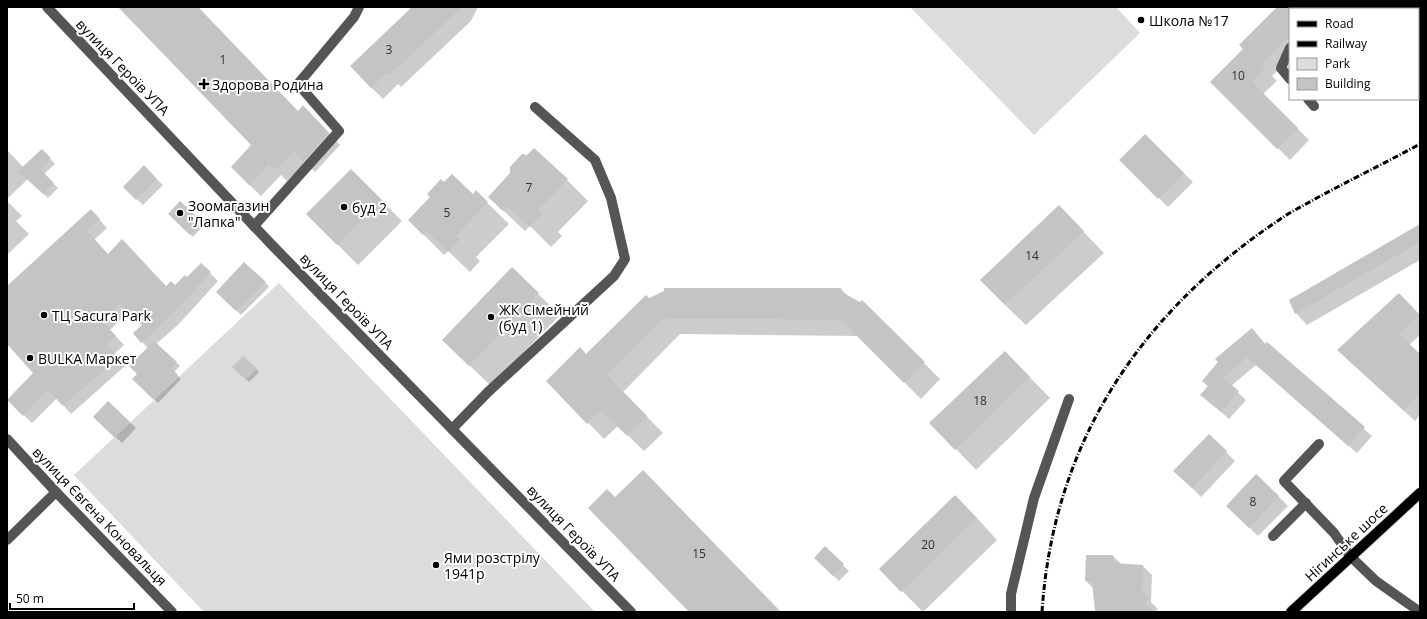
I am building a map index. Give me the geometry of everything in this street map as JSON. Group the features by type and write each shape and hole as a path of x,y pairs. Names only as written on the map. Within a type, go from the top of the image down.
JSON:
{"main road":[{"name":"Нігинське шосе","path":"1290,612 1420,493"}],"street":[{"name":"вулиця Героїв УПА","path":"47,7 254,226 631,612"},
{"path":"254,226 339,131 298,84 354,18 359,7"},
{"path":"1289,50 1281,68 1289,78"},
{"path":"452,429 488,392 614,276 624,259 611,198 595,160 535,107"},
{"path":"1011,612 1011,594 1034,498 1069,399"},
{"name":"вулиця Євгена Коновальця","path":"7,439 172,612"},
{"path":"1319,444 1284,481 1334,533 1350,556 1376,581 1420,612"},
{"path":"7,540 56,492"},
{"path":"1273,536 1306,503"}],"green space":[{"path":"910,7 1116,7 1140,33 1034,135"},
{"path":"279,283 595,612 204,612 74,475"}],"building":[{"path":"118,7 198,7 298,111 303,105 329,133 303,161 294,151 275,170 269,164 249,185 231,167 251,145"},
{"path":"412,7 462,7 388,76 386,73 371,88 350,66"},
{"path":"1277,7 1290,7 1289,36 1261,64 1266,69 1252,82 1298,128 1277,149 1210,82 1243,49 1239,45"},
{"path":"1145,134 1184,173 1158,199 1119,160"},
{"path":"534,148 568,179 538,210 542,214 530,227 508,206 503,211 488,197 510,173 510,167 522,154 527,155"},
{"path":"42,149 51,158 40,169 54,183 43,194 18,171"},
{"path":"144,165 157,179 136,200 123,187"},
{"name":"буд 2","path":"351,169 382,200 337,245 306,214"},
{"path":"452,174 473,194 476,190 488,202 456,236 460,239 448,252 426,231 423,235 408,220 430,197 427,194 441,179 444,182"},
{"path":"180,201 202,222 190,235 168,214"},
{"path":"1059,205 1084,231 1005,305 980,280"},
{"path":"91,209 100,219 87,231 108,254 122,239 166,286 171,281 175,285 185,275 187,277 201,263 211,272 170,317 141,343 133,333 142,325 120,304 102,321 116,336 107,345 118,357 63,406 48,390 23,416 7,400 33,373 7,344 7,286"},
{"path":"1420,224 1420,242 1295,314 1289,300"},
{"path":"244,262 266,282 236,311 216,292"},
{"name":"ЖК Сімейний (буд 1)","path":"512,267 539,293 469,366 442,340"},
{"path":"664,288 841,288 843,293 860,302 862,300 925,362 904,383 841,320 664,318 607,375 647,416 627,436 601,410 587,424 546,381 580,347 586,354 646,295 649,298 664,291"},
{"path":"1399,293 1420,315 1399,334 1420,354 1420,393 1404,411 1337,350"},
{"path":"1252,328 1265,344 1267,342 1365,427 1348,446 1247,357 1223,378 1239,391 1221,412 1200,395 1208,386 1202,381 1218,362 1215,359"},
{"path":"154,341 177,362 171,368 178,375 154,400 132,379 137,374 129,366"},
{"path":"1005,351 1030,377 955,450 929,423"},
{"path":"243,356 257,369 246,380 232,367"},
{"path":"108,401 130,422 115,438 93,417"},
{"path":"1209,434 1227,451 1192,488 1173,471"},
{"path":"643,470 781,612 689,612 588,508 607,489 615,497"},
{"path":"1256,474 1279,496 1249,528 1226,506"},
{"path":"955,495 977,518 901,592 879,569"},
{"path":"825,546 844,564 833,576 814,558"},
{"path":"1086,555 1113,555 1114,563 1143,565 1142,592 1150,599 1145,603 1153,612 1095,611 1092,582 1085,581"}],"railway":[{"path":"1042,612 1050,550 1064,493 1085,438 1112,388 1146,340 1185,297 1229,257 1279,220 1315,199 1420,144"}],"place":[{"name":"Школа №17","path":"1141,20"},
{"name":"Здорова Родина","path":"204,84"},
{"name":"буд 2","path":"344,207"},
{"name":"Зоомагазин \"Лапка\"","path":"180,213"},
{"name":"ТЦ Sacura Park","path":"44,315"},
{"name":"ЖК Сімейний (буд 1)","path":"491,317"},
{"name":"BULKA Маркет","path":"30,358"},
{"name":"Ями розстрілу 1941р","path":"436,565"}]}
